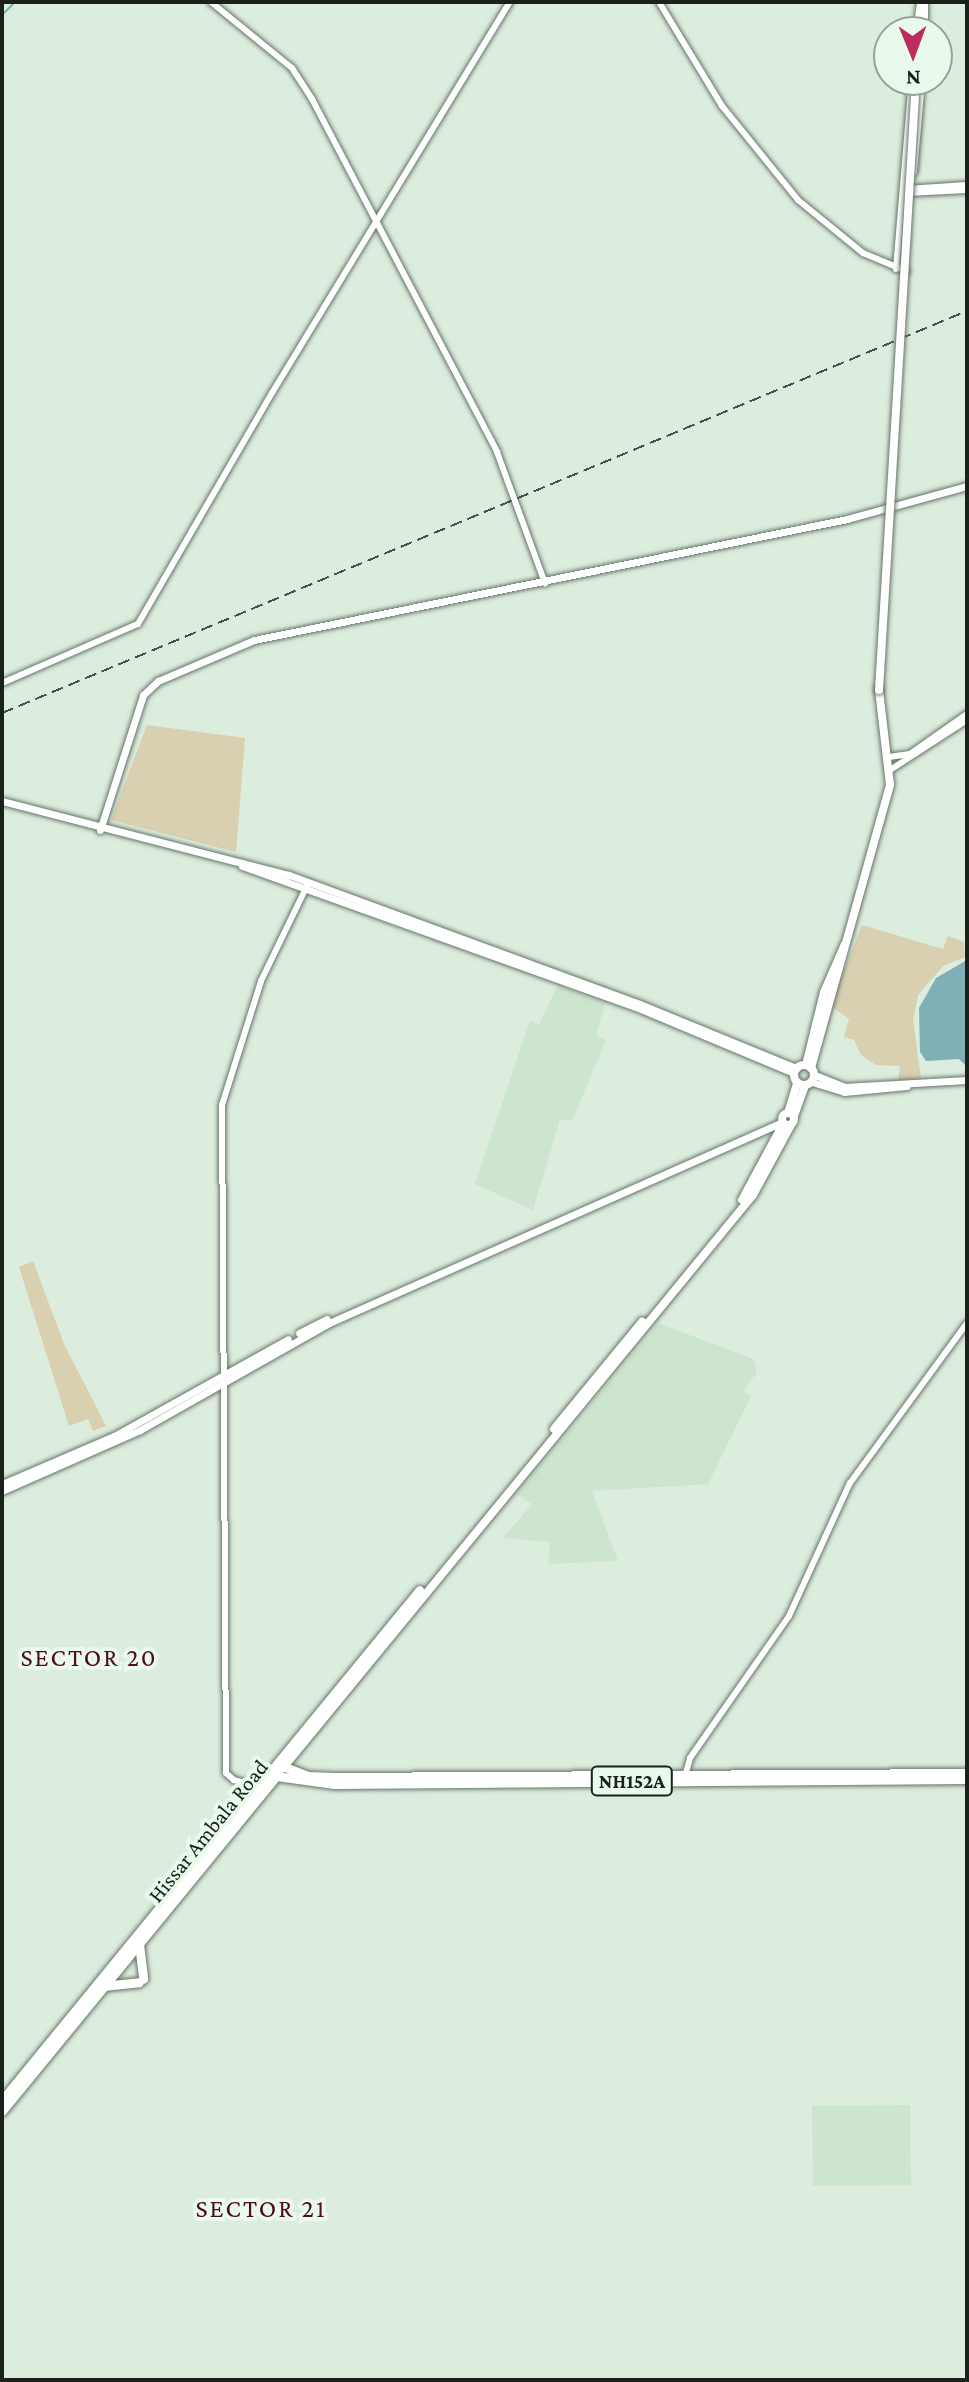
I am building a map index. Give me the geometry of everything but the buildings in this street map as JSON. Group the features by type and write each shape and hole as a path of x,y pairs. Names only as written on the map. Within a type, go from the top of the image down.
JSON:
{"highway":[{"name":"NH152A","path":"280,1766 334,1777 967,1779"},
{"name":"Hissar Ambala Road","path":"2,2100 280,1766"},
{"name":"NH152A","path":"272,1776 334,1784 967,1773"},
{"name":"Hissar Ambala Road","path":"2,2111 263,1787"},
{"path":"103,1987 141,1980 139,1944"}],"main road":[{"name":"Hissar Ambala Road","path":"280,1766 753,1195 808,1076 824,1006 848,939 890,770 879,690 913,96"},
{"path":"101,827 143,695 158,681 242,646 279,633 860,516 967,488"},
{"path":"2,803 158,842 307,885 492,952 808,1076 844,1087 907,1086 967,1080"},
{"path":"795,1071 808,1076"},
{"path":"2,1491 117,1442 319,1323 787,1119"},
{"path":"2,1484 110,1438 224,1379"}],"street":[{"path":"211,2 300,78 497,452 544,581"},
{"path":"2,683 138,624 510,2"},
{"path":"659,2 756,154 828,227 896,269 906,271 921,96"},
{"path":"896,269 912,96"},
{"path":"902,191 967,188"},
{"path":"889,757 910,754 967,717"},
{"path":"890,770 967,717"},
{"path":"263,1787 234,1780 226,1773 222,1105 261,981 307,885"},
{"path":"685,1778 690,1758 789,1616 850,1483 967,1323"}],"shaded area":[{"path":"147,725 245,738 236,852 111,820"},
{"path":"862,925 943,949 948,936 964,942 965,957 943,966 918,995 913,1020 921,1078 898,1081 900,1066 876,1065 861,1055 854,1040 844,1037 849,1019 830,1005"},
{"path":"558,985 605,1004 596,1035 606,1040 572,1121 560,1119 533,1210 475,1184 530,1020 539,1025"},
{"path":"33,1261 64,1344 106,1426 93,1431 88,1419 69,1426 19,1267"},
{"path":"658,1323 753,1359 757,1372 744,1390 751,1396 708,1484 592,1491 618,1561 548,1564 550,1542 503,1538 532,1504 517,1494"},
{"path":"910,2105 911,2185 813,2186 812,2106"}],"water":[{"path":"967,960 967,1067 959,1059 926,1061 920,1052 919,1008 936,978"}],"waterway":[{"path":"2,15 15,2"}],"railway":[{"path":"2,713 967,311"}],"district":[{"name":"SECTOR 20","path":"89,1658"},
{"name":"SECTOR 21","path":"261,2209"}]}
